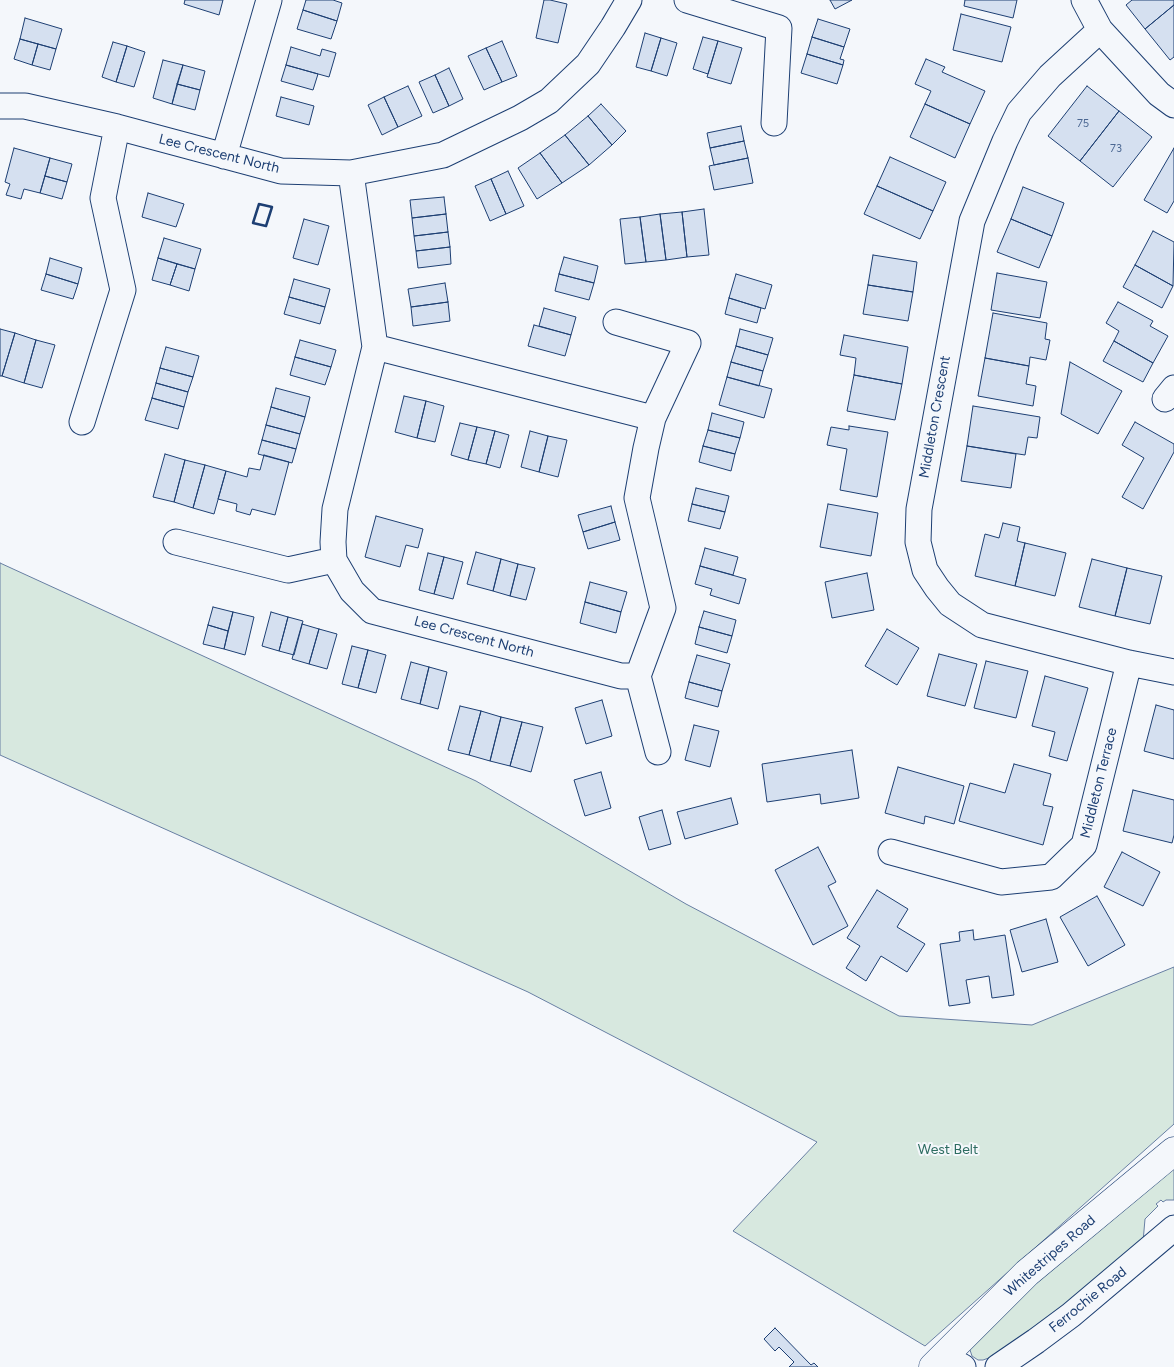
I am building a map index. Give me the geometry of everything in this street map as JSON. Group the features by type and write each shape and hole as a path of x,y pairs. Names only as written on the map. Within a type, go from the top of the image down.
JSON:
{"street":[{"path":"224,156 269,0"},
{"name":"Lee Crescent North","path":"0,106 25,106 117,127 281,170 351,172 443,155 520,118 548,100 588,64 629,0"},
{"path":"687,0 779,28 774,123"},
{"path":"1084,0 1100,30 1158,94 1174,105"},
{"name":"Middleton Crescent","path":"1100,30 1050,76 1019,112 972,221 919,509 918,542 925,570 950,604 982,625 1129,663 1174,672"},
{"path":"82,422 123,290 104,198 117,127"},
{"name":"Lee Crescent North","path":"351,172 375,347 335,509 334,560 352,591 372,611 621,676 638,676"},
{"path":"616,322 688,343 653,418 637,498 663,608 638,676 658,752"},
{"path":"375,347 653,418"},
{"path":"176,542 288,570 334,560"},
{"name":"Middleton Terrace","path":"891,852 1001,882 1051,878 1084,845 1129,663"},
{"name":"Whitestripes Road","path":"947,1363 1027,1273 1174,1151"},
{"name":"Ferrochie Road","path":"998,1367 1071,1315 1174,1228"}],"green space":[{"name":"West Belt","path":"0,563 476,781 686,904 899,1016 1032,1025 1174,967 1174,1124 925,1346 733,1231 817,1142 528,992 0,755"},
{"path":"1174,1163 1174,1200 1163,1202 1161,1200 1156,1204 1158,1206 1145,1219 1143,1242 1006,1352 983,1360 978,1360 972,1356 969,1347 984,1328"}],"building":[{"path":"185,0 223,0 219,15 184,4"},
{"path":"306,0 333,0 342,3 337,21 303,10"},
{"path":"544,0 567,4 558,43 536,38"},
{"path":"830,0 852,0 835,9"},
{"path":"965,0 1017,0 1013,18 964,6"},
{"path":"1132,0 1174,0 1174,5 1145,29 1126,5"},
{"path":"1174,5 1174,57 1170,60 1145,29"},
{"path":"303,10 337,21 331,39 297,29"},
{"path":"961,14 1011,27 1002,62 953,50"},
{"path":"25,18 62,29 56,49 20,39"},
{"path":"818,19 850,29 844,47 812,37"},
{"path":"645,33 661,38 651,71 636,67"},
{"path":"703,37 718,41 708,74 693,69"},
{"path":"812,37 844,47 840,59 844,60 843,65 807,54"},
{"path":"661,38 677,43 667,76 651,71"},
{"path":"20,39 38,44 32,65 14,59"},
{"path":"502,41 517,76 502,82 486,48"},
{"path":"718,41 742,48 731,84 707,77"},
{"path":"113,42 127,46 116,82 102,77"},
{"path":"38,44 56,49 50,70 32,65"},
{"path":"127,46 145,52 134,87 116,82"},
{"path":"291,47 320,56 322,49 336,53 329,77 286,65"},
{"path":"486,48 502,82 484,90 468,56"},
{"path":"807,54 843,65 837,84 801,73"},
{"path":"926,59 945,67 942,72 985,91 970,124 925,104 931,91 915,84"},
{"path":"163,60 183,65 172,104 153,98"},
{"path":"183,65 205,71 200,90 177,84"},
{"path":"286,65 318,74 313,90 281,81"},
{"path":"449,68 463,99 449,106 435,75"},
{"path":"435,75 449,106 433,113 419,82"},
{"path":"177,84 200,90 195,110 172,104"},
{"path":"408,86 422,116 398,127 384,97"},
{"path":"1087,86 1119,111 1080,161 1048,136"},
{"path":"281,97 314,106 309,125 276,116"},
{"path":"384,97 398,127 382,135 368,105"},
{"path":"601,104 626,131 612,145 588,116"},
{"path":"925,104 970,124 955,158 910,137"},
{"path":"1119,111 1152,137 1113,187 1080,161"},
{"path":"588,116 612,145 589,165 565,135"},
{"path":"741,126 744,141 710,148 707,133"},
{"path":"565,135 589,165 562,183 540,153"},
{"path":"744,141 748,158 714,165 710,148"},
{"path":"14,148 50,158 40,193 24,189 21,199 6,195 10,184 5,182"},
{"path":"1174,148 1174,201 1167,213 1144,200"},
{"path":"540,153 562,183 537,199 518,168"},
{"path":"890,157 946,182 933,211 877,186"},
{"path":"50,158 72,164 67,182 45,176"},
{"path":"748,158 753,183 714,190 709,166"},
{"path":"508,171 524,206 506,214 491,179"},
{"path":"45,176 67,182 62,199 40,193"},
{"path":"491,179 506,214 490,221 475,186"},
{"path":"877,186 933,211 920,239 864,214"},
{"path":"1023,187 1064,203 1052,236 1011,219"},
{"path":"148,193 184,204 176,227 142,217"},
{"path":"444,197 446,214 412,218 410,200"},
{"path":"704,209 709,255 687,257 682,212"},
{"path":"682,212 687,257 666,260 660,214"},
{"path":"446,214 448,232 414,236 412,218"},
{"path":"660,214 666,260 646,262 640,217"},
{"path":"640,217 646,262 625,264 620,219"},
{"path":"304,219 329,226 318,265 293,258"},
{"path":"1011,219 1052,236 1039,268 997,252"},
{"path":"1153,231 1174,242 1173,286 1135,265"},
{"path":"448,232 450,247 416,251 414,236"},
{"path":"164,238 201,249 195,269 158,258"},
{"path":"450,247 451,264 418,268 416,251"},
{"path":"873,255 917,262 913,292 868,285"},
{"path":"564,257 598,266 594,283 559,274"},
{"path":"50,258 82,268 78,284 46,274"},
{"path":"158,258 177,264 170,285 152,280"},
{"path":"177,264 195,269 189,291 170,285"},
{"path":"1135,265 1173,286 1162,308 1123,287"},
{"path":"997,273 1047,282 1040,318 991,310"},
{"path":"46,274 78,284 73,299 41,290"},
{"path":"559,274 594,283 589,300 555,291"},
{"path":"736,274 772,285 765,309 729,298"},
{"path":"294,279 330,289 325,307 289,297"},
{"path":"445,283 448,302 411,307 408,289"},
{"path":"868,285 913,292 908,321 863,314"},
{"path":"289,297 325,307 320,324 284,314"},
{"path":"729,298 761,308 757,323 725,314"},
{"path":"448,302 450,321 413,326 411,307"},
{"path":"1118,302 1153,321 1150,326 1168,336 1153,363 1114,341 1119,331 1106,323"},
{"path":"544,308 576,317 571,335 539,326"},
{"path":"993,313 1047,323 1045,339 1050,340 1046,360 1030,357 1029,366 985,358"},
{"path":"534,325 571,335 565,356 528,346"},
{"path":"0,329 15,333 2,376 0,376"},
{"path":"740,329 773,338 768,355 736,346"},
{"path":"15,333 36,340 24,383 2,376"},
{"path":"844,335 908,347 902,384 854,375 856,358 840,355"},
{"path":"36,340 55,345 42,388 24,383"},
{"path":"300,340 336,350 331,367 295,357"},
{"path":"1114,341 1153,363 1143,382 1103,361"},
{"path":"736,346 768,355 763,371 731,362"},
{"path":"166,347 199,356 193,377 160,368"},
{"path":"295,357 331,367 325,385 290,375"},
{"path":"985,358 1029,366 1026,384 1036,386 1033,406 978,396"},
{"path":"731,362 763,371 759,386 727,377"},
{"path":"1070,362 1122,391 1098,434 1061,414"},
{"path":"160,368 193,377 188,392 156,383"},
{"path":"854,375 902,384 895,420 847,411"},
{"path":"727,377 772,389 764,418 719,405"},
{"path":"156,383 188,392 184,407 152,398"},
{"path":"276,388 310,397 305,417 271,407"},
{"path":"404,396 426,401 417,438 395,432"},
{"path":"152,398 184,407 178,429 145,420"},
{"path":"426,401 444,406 435,442 417,438"},
{"path":"973,406 1040,417 1037,438 1028,437 1025,455 967,446"},
{"path":"271,407 305,417 300,434 266,425"},
{"path":"712,413 744,422 740,438 708,430"},
{"path":"1135,422 1174,444 1174,452 1143,509 1122,497 1144,458 1122,445"},
{"path":"460,423 477,427 468,460 451,455"},
{"path":"266,425 300,434 296,449 262,440"},
{"path":"849,426 888,432 877,497 840,490 847,449 827,445 831,427 849,430"},
{"path":"477,427 495,431 486,464 468,460"},
{"path":"708,430 740,438 735,454 703,446"},
{"path":"495,431 509,435 500,468 486,464"},
{"path":"530,431 548,436 539,472 521,467"},
{"path":"548,436 567,440 558,477 539,472"},
{"path":"262,440 296,449 292,463 258,454"},
{"path":"703,446 735,454 731,471 699,462"},
{"path":"967,446 1016,454 1011,488 961,481"},
{"path":"165,454 185,460 174,502 153,497"},
{"path":"264,455 289,462 275,515 252,509 250,515 236,511 237,504 218,499 226,471 247,477 249,468 260,470"},
{"path":"185,460 205,465 193,508 174,502"},
{"path":"205,465 226,471 214,514 193,508"},
{"path":"696,488 729,496 725,512 692,504"},
{"path":"692,504 725,512 720,529 688,521"},
{"path":"828,504 878,513 871,556 820,547"},
{"path":"611,506 615,522 583,532 578,515"},
{"path":"376,516 423,529 418,548 406,545 400,567 365,557"},
{"path":"615,522 620,540 588,549 583,532"},
{"path":"1003,523 1020,527 1017,541 1025,543 1015,586 975,576 985,534 999,538"},
{"path":"1025,543 1066,553 1055,596 1015,586"},
{"path":"705,548 738,557 733,575 700,566"},
{"path":"476,552 501,559 493,591 467,584"},
{"path":"428,553 444,557 434,594 419,590"},
{"path":"444,557 463,562 453,599 434,594"},
{"path":"501,559 518,564 510,596 493,591"},
{"path":"1092,559 1127,568 1115,616 1079,607"},
{"path":"518,564 535,568 526,600 510,596"},
{"path":"700,566 746,579 739,604 710,595 712,589 695,584"},
{"path":"1127,568 1162,576 1150,624 1115,616"},
{"path":"867,573 874,610 832,618 825,582"},
{"path":"590,582 627,592 621,612 585,602"},
{"path":"585,602 621,612 616,633 580,623"},
{"path":"213,607 233,612 228,631 208,625"},
{"path":"704,611 736,620 732,636 699,627"},
{"path":"233,612 254,617 245,655 224,649"},
{"path":"271,612 288,617 279,651 262,646"},
{"path":"288,617 303,621 294,655 279,651"},
{"path":"302,624 319,629 309,664 292,659"},
{"path":"208,625 228,631 224,649 203,644"},
{"path":"699,627 732,636 727,653 695,644"},
{"path":"319,629 337,634 327,669 309,664"},
{"path":"887,629 919,648 897,685 865,666"},
{"path":"352,646 368,650 358,688 342,684"},
{"path":"368,650 386,655 376,693 358,688"},
{"path":"939,654 977,664 965,706 927,696"},
{"path":"697,655 730,664 722,691 689,682"},
{"path":"986,661 1028,671 1016,718 974,708"},
{"path":"411,662 429,667 420,704 401,699"},
{"path":"429,667 447,672 438,709 420,704"},
{"path":"1045,676 1088,688 1067,761 1049,756 1055,732 1032,726"},
{"path":"689,682 722,691 718,707 685,698"},
{"path":"602,700 612,736 586,744 575,708"},
{"path":"1156,705 1174,710 1174,759 1144,751"},
{"path":"460,706 481,711 469,755 448,750"},
{"path":"481,711 501,717 490,761 469,755"},
{"path":"501,717 522,722 510,766 490,761"},
{"path":"522,722 543,727 531,772 510,766"},
{"path":"694,725 719,731 710,767 685,760"},
{"path":"852,750 859,798 821,804 820,794 767,802 762,764"},
{"path":"1014,764 1051,774 1043,805 1053,807 1043,845 959,821 970,783 1005,793"},
{"path":"898,767 964,786 954,824 925,816 924,824 885,813"},
{"path":"601,772 611,808 585,816 574,780"},
{"path":"1133,790 1174,800 1174,835 1172,843 1123,831"},
{"path":"731,798 738,824 685,839 677,812"},
{"path":"662,810 671,844 649,850 639,817"},
{"path":"818,847 836,882 828,886 848,926 813,945 775,870"},
{"path":"1122,852 1160,872 1143,906 1104,887"},
{"path":"877,890 908,909 897,927 925,944 907,972 881,956 866,981 846,968 860,946 847,938"},
{"path":"1097,896 1125,945 1088,966 1060,917"},
{"path":"1046,919 1058,962 1022,972 1010,930"},
{"path":"973,930 974,940 1005,935 1014,995 992,998 989,976 966,980 970,1003 949,1006 940,944 960,941 959,932"},
{"path":"775,1328 811,1365 814,1363 818,1367 789,1367 794,1362 779,1347 775,1351 764,1339"}],"wall":[{"path":"259,204 272,207 266,226 253,223 259,204"}]}
